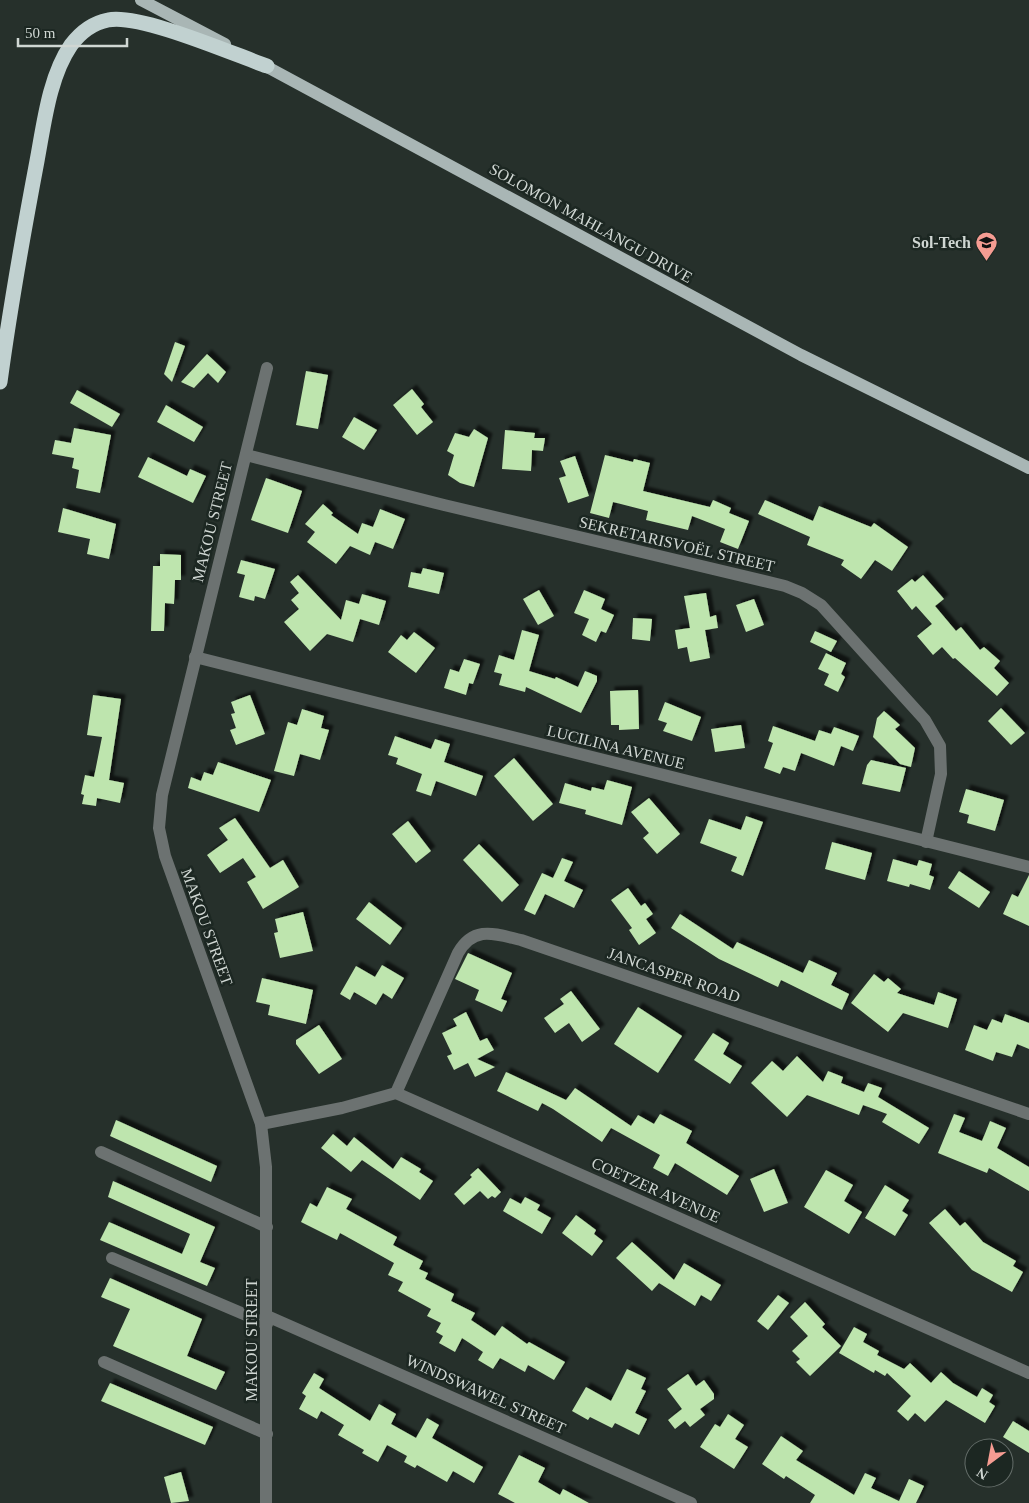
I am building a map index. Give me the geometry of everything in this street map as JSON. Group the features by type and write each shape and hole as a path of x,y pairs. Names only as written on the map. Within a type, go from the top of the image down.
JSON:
{"highway":[{"path":"0,382 8,318 46,117 59,69 70,46 78,37 98,23 109,19 127,19 158,27 267,66"}],"main road":[{"name":"SOLOMON MAHLANGU DRIVE","path":"141,0 267,66 784,346 1029,468"}],"street":[{"name":"MAKOU STREET","path":"266,1503 266,1167 261,1124 170,874 160,840 159,815 162,795 195,657 267,368"},
{"name":"SEKRETARISVOËL STREET","path":"246,455 444,505 785,586 811,598 827,610 925,720 940,746 941,774 926,842"},
{"name":"LUCILINA AVENUE","path":"195,657 1029,868"},
{"name":"JANCASPER ROAD","path":"396,1093 461,948 470,938 487,933 521,940 1029,1114"},
{"path":"261,1124 342,1108 396,1093"},
{"name":"COETZER AVENUE","path":"396,1093 1029,1373"},
{"path":"102,1152 266,1227"},
{"name":"WINDSWAWEL STREET","path":"112,1258 267,1320 691,1503"},
{"path":"104,1362 267,1434"}],"building":[{"path":"175,342 185,346 172,382 164,374"},
{"path":"207,354 226,372 218,383 208,373 194,388 181,382"},
{"path":"306,371 328,375 318,429 296,425"},
{"path":"412,389 424,404 421,407 433,422 417,435 393,405"},
{"path":"77,390 120,414 112,427 70,403"},
{"path":"166,405 203,427 194,442 157,422"},
{"path":"354,417 377,430 364,450 342,437"},
{"path":"74,428 111,435 100,493 76,488 79,470 72,468 74,458 52,454 55,440 71,443"},
{"path":"474,429 488,438 474,487 460,483 448,475 454,455 447,451 455,433 469,437"},
{"path":"505,430 535,433 534,438 545,438 543,451 532,450 531,471 502,469"},
{"path":"605,455 633,462 634,459 650,463 643,491 710,507 713,500 731,508 729,513 749,521 738,549 720,542 725,529 692,516 688,530 646,520 648,511 613,502 609,518 590,513"},
{"path":"575,456 589,496 568,503 559,478 566,476 560,461"},
{"path":"148,457 187,476 190,469 206,476 193,503 138,477"},
{"path":"266,478 302,491 288,533 251,520"},
{"path":"765,500 813,521 819,506 871,527 874,523 908,547 892,571 875,560 861,579 841,565 844,560 807,545 810,537 758,514"},
{"path":"323,504 333,513 331,515 358,534 362,523 373,527 380,509 405,519 393,549 375,542 370,555 350,546 336,564 307,542 315,532 305,524"},
{"path":"63,508 116,524 109,559 87,554 90,539 58,532"},
{"path":"160,554 181,555 181,580 175,580 174,604 165,603 164,631 151,631 153,566 160,566"},
{"path":"241,560 275,569 265,599 255,596 254,601 239,597 245,575 237,573"},
{"path":"423,568 444,573 439,594 408,587 411,572 421,574"},
{"path":"298,575 341,620 346,600 359,604 362,594 386,601 379,625 360,619 353,642 327,634 310,651 284,622 299,609 291,600 299,593 290,582"},
{"path":"923,575 944,599 935,606 956,631 961,627 980,650 984,647 1000,661 994,668 1009,683 997,696 955,658 953,659 942,647 933,655 917,636 932,624 916,606 912,610 897,591 912,579 915,582"},
{"path":"539,590 554,616 538,625 523,599"},
{"path":"584,590 605,599 601,609 614,615 606,633 601,631 596,642 582,635 589,619 574,613"},
{"path":"706,593 710,617 716,615 718,628 705,630 710,658 690,662 687,647 678,649 675,630 690,628 684,596"},
{"path":"754,599 764,625 746,632 736,605"},
{"path":"633,618 652,619 650,641 632,639"},
{"path":"522,630 539,635 529,671 555,679 556,677 578,687 585,671 597,676 597,681 581,713 526,687 525,692 499,685 502,674 494,672 499,655 514,660"},
{"path":"815,631 837,641 831,652 810,642"},
{"path":"414,632 435,648 416,673 388,652 401,635 407,640"},
{"path":"826,653 846,663 841,674 845,677 838,692 824,685 829,674 818,669"},
{"path":"464,659 480,664 473,684 469,683 466,695 444,688 450,669 459,672"},
{"path":"638,690 639,729 619,730 619,725 611,725 610,691"},
{"path":"93,695 121,699 109,780 124,783 120,803 97,798 96,806 82,804 84,795 81,794 85,775 94,777 102,737 87,735"},
{"path":"250,695 265,734 236,745 230,730 236,728 231,714 235,713 231,702"},
{"path":"665,702 701,717 692,741 663,731 667,723 658,720"},
{"path":"1001,708 1025,733 1011,745 988,721"},
{"path":"302,709 324,716 321,728 329,730 320,760 300,754 294,776 274,771 288,722 297,725"},
{"path":"884,711 900,725 895,729 915,748 911,767 900,764 873,737 877,718"},
{"path":"741,725 745,748 715,752 711,729"},
{"path":"773,726 815,741 819,730 831,734 834,727 859,736 853,751 841,746 834,766 801,753 795,771 783,767 780,774 764,768 773,743 768,741"},
{"path":"395,736 431,749 435,739 450,744 444,762 483,776 476,796 436,781 431,796 416,791 422,774 396,764 398,758 388,755"},
{"path":"514,758 553,804 533,821 494,776"},
{"path":"871,760 906,768 900,792 862,784 867,765"},
{"path":"218,762 271,780 259,812 188,788 191,777 201,781 204,772 213,775"},
{"path":"607,780 632,787 622,825 585,814 586,810 559,803 565,783 591,791 592,787 604,790"},
{"path":"966,789 1004,800 995,831 967,823 969,815 959,812"},
{"path":"649,798 680,834 657,854 643,838 649,833 631,812"},
{"path":"746,816 763,822 743,876 731,871 737,857 700,843 709,819 741,830"},
{"path":"235,818 270,868 283,860 299,887 263,909 247,882 256,877 243,858 220,873 207,855 228,840 219,828"},
{"path":"408,821 431,851 416,863 392,834"},
{"path":"832,842 872,853 865,880 825,869"},
{"path":"479,844 519,885 502,902 463,860"},
{"path":"562,858 573,862 564,881 583,890 574,908 545,894 535,915 524,910 542,873 553,878"},
{"path":"893,859 917,866 919,860 932,864 929,875 934,877 930,890 910,884 909,887 887,881"},
{"path":"959,871 990,892 979,908 948,888"},
{"path":"1029,875 1029,926 1003,914 1012,894 1018,897"},
{"path":"628,888 641,906 645,903 653,914 646,919 656,933 639,945 629,930 632,928 611,900"},
{"path":"369,902 402,928 390,945 356,919"},
{"path":"303,912 313,951 280,958 274,933 278,932 275,919"},
{"path":"680,914 733,949 737,942 803,973 809,960 837,973 831,985 849,994 842,1010 781,980 778,987 719,959 671,928"},
{"path":"468,953 512,973 501,999 507,1001 502,1012 475,1000 479,990 455,979"},
{"path":"382,965 404,978 392,999 383,993 376,1005 354,992 350,1000 340,994 356,966 375,977"},
{"path":"874,974 884,982 888,978 901,989 897,993 934,1005 938,992 957,999 948,1028 903,1013 888,1032 851,1003"},
{"path":"262,978 313,990 306,1024 268,1015 270,1005 256,1002"},
{"path":"571,991 600,1029 582,1042 569,1023 555,1033 544,1018 564,1004 560,999"},
{"path":"638,1007 682,1036 658,1073 614,1044"},
{"path":"466,1012 480,1041 487,1038 494,1050 477,1059 495,1067 475,1077 468,1063 454,1070 447,1056 452,1054 442,1033 457,1026 453,1019"},
{"path":"1005,1014 1029,1023 1029,1049 1017,1044 1012,1057 996,1052 993,1061 965,1050 974,1025 987,1030 992,1019 1002,1023"},
{"path":"319,1025 342,1059 319,1074 296,1044 296,1040"},
{"path":"713,1033 729,1043 723,1054 742,1066 730,1084 694,1060"},
{"path":"797,1056 823,1082 828,1071 843,1077 841,1083 864,1092 868,1083 882,1088 878,1097 929,1128 919,1144 882,1122 887,1114 863,1105 859,1115 807,1095 787,1117 751,1083 772,1061 783,1071"},
{"path":"506,1072 566,1100 575,1088 631,1126 638,1115 654,1124 660,1114 692,1131 686,1143 739,1176 727,1195 675,1163 668,1176 653,1168 660,1155 611,1128 602,1142 542,1103 538,1111 497,1091"},
{"path":"954,1114 965,1118 959,1132 982,1141 990,1121 1006,1128 997,1148 1029,1167 1029,1191 989,1168 987,1173 938,1153"},
{"path":"116,1120 217,1166 211,1182 110,1136"},
{"path":"333,1134 347,1146 354,1137 393,1169 401,1157 421,1169 419,1172 433,1181 420,1200 362,1160 351,1172 321,1148"},
{"path":"478,1168 501,1192 495,1198 492,1196 488,1199 480,1191 464,1205 454,1194 472,1177 470,1175"},
{"path":"774,1169 788,1203 764,1212 750,1179"},
{"path":"826,1170 853,1185 844,1201 862,1212 849,1234 804,1207"},
{"path":"113,1181 215,1227 200,1262 215,1268 207,1286 100,1240 109,1222 182,1254 190,1234 108,1197"},
{"path":"885,1185 909,1200 902,1211 908,1215 895,1236 865,1218"},
{"path":"327,1187 352,1199 346,1209 397,1237 393,1245 423,1261 419,1269 428,1273 425,1279 454,1294 451,1301 475,1313 471,1320 495,1336 502,1326 527,1344 529,1342 565,1362 554,1380 528,1365 525,1372 500,1358 493,1369 478,1360 483,1352 462,1338 455,1352 439,1343 443,1336 436,1332 441,1323 427,1316 431,1309 398,1291 403,1282 388,1275 394,1263 340,1233 337,1240 301,1222 310,1203 317,1207"},
{"path":"525,1197 540,1205 537,1210 551,1218 542,1234 503,1211 510,1198 521,1204"},
{"path":"945,1209 960,1226 965,1222 983,1242 1016,1261 1013,1266 1023,1272 1012,1292 972,1270 929,1223"},
{"path":"576,1215 596,1230 594,1234 603,1241 592,1256 562,1233"},
{"path":"632,1242 674,1280 684,1263 721,1285 711,1301 701,1295 695,1306 659,1283 652,1291 616,1258"},
{"path":"110,1278 202,1319 187,1356 225,1372 216,1390 113,1346 130,1309 101,1297"},
{"path":"778,1295 789,1303 768,1330 757,1321"},
{"path":"805,1302 825,1324 822,1327 841,1346 810,1376 796,1362 800,1359 792,1351 808,1336 790,1317"},
{"path":"854,1327 867,1334 863,1342 879,1351 877,1355 904,1369 910,1363 931,1383 941,1372 953,1383 977,1397 982,1388 993,1395 989,1402 995,1406 985,1423 946,1400 925,1422 915,1413 908,1421 897,1411 911,1396 887,1373 885,1376 875,1370 874,1373 839,1353"},
{"path":"627,1369 646,1378 641,1389 646,1391 635,1413 647,1419 639,1435 615,1423 612,1428 590,1417 588,1420 572,1411 586,1387 611,1401"},
{"path":"314,1373 324,1379 319,1388 370,1421 379,1404 396,1414 391,1424 416,1438 427,1418 439,1425 432,1438 483,1467 474,1483 453,1471 447,1482 417,1465 415,1468 404,1462 407,1456 387,1445 378,1462 362,1453 364,1450 338,1435 344,1425 321,1411 317,1419 299,1409 306,1396 302,1393"},
{"path":"688,1374 696,1386 704,1380 714,1394 714,1399 700,1409 705,1415 690,1427 685,1421 675,1429 668,1420 682,1409 667,1389"},
{"path":"110,1383 213,1427 205,1445 101,1401"},
{"path":"728,1414 744,1425 735,1439 748,1447 734,1469 700,1447 715,1424 720,1427"},
{"path":"1013,1421 1029,1431 1029,1453 1014,1444 1014,1438 1003,1437"},
{"path":"781,1436 803,1451 796,1460 854,1495 865,1473 876,1478 871,1488 899,1501 909,1479 924,1486 916,1503 810,1503 815,1495 786,1476 784,1479 762,1464"},
{"path":"519,1455 545,1468 538,1482 560,1495 563,1489 589,1503 515,1503 498,1494"},
{"path":"181,1472 189,1501 171,1503 164,1477"}],"place":[{"name":"Sol-Tech","path":"987,261"}]}
